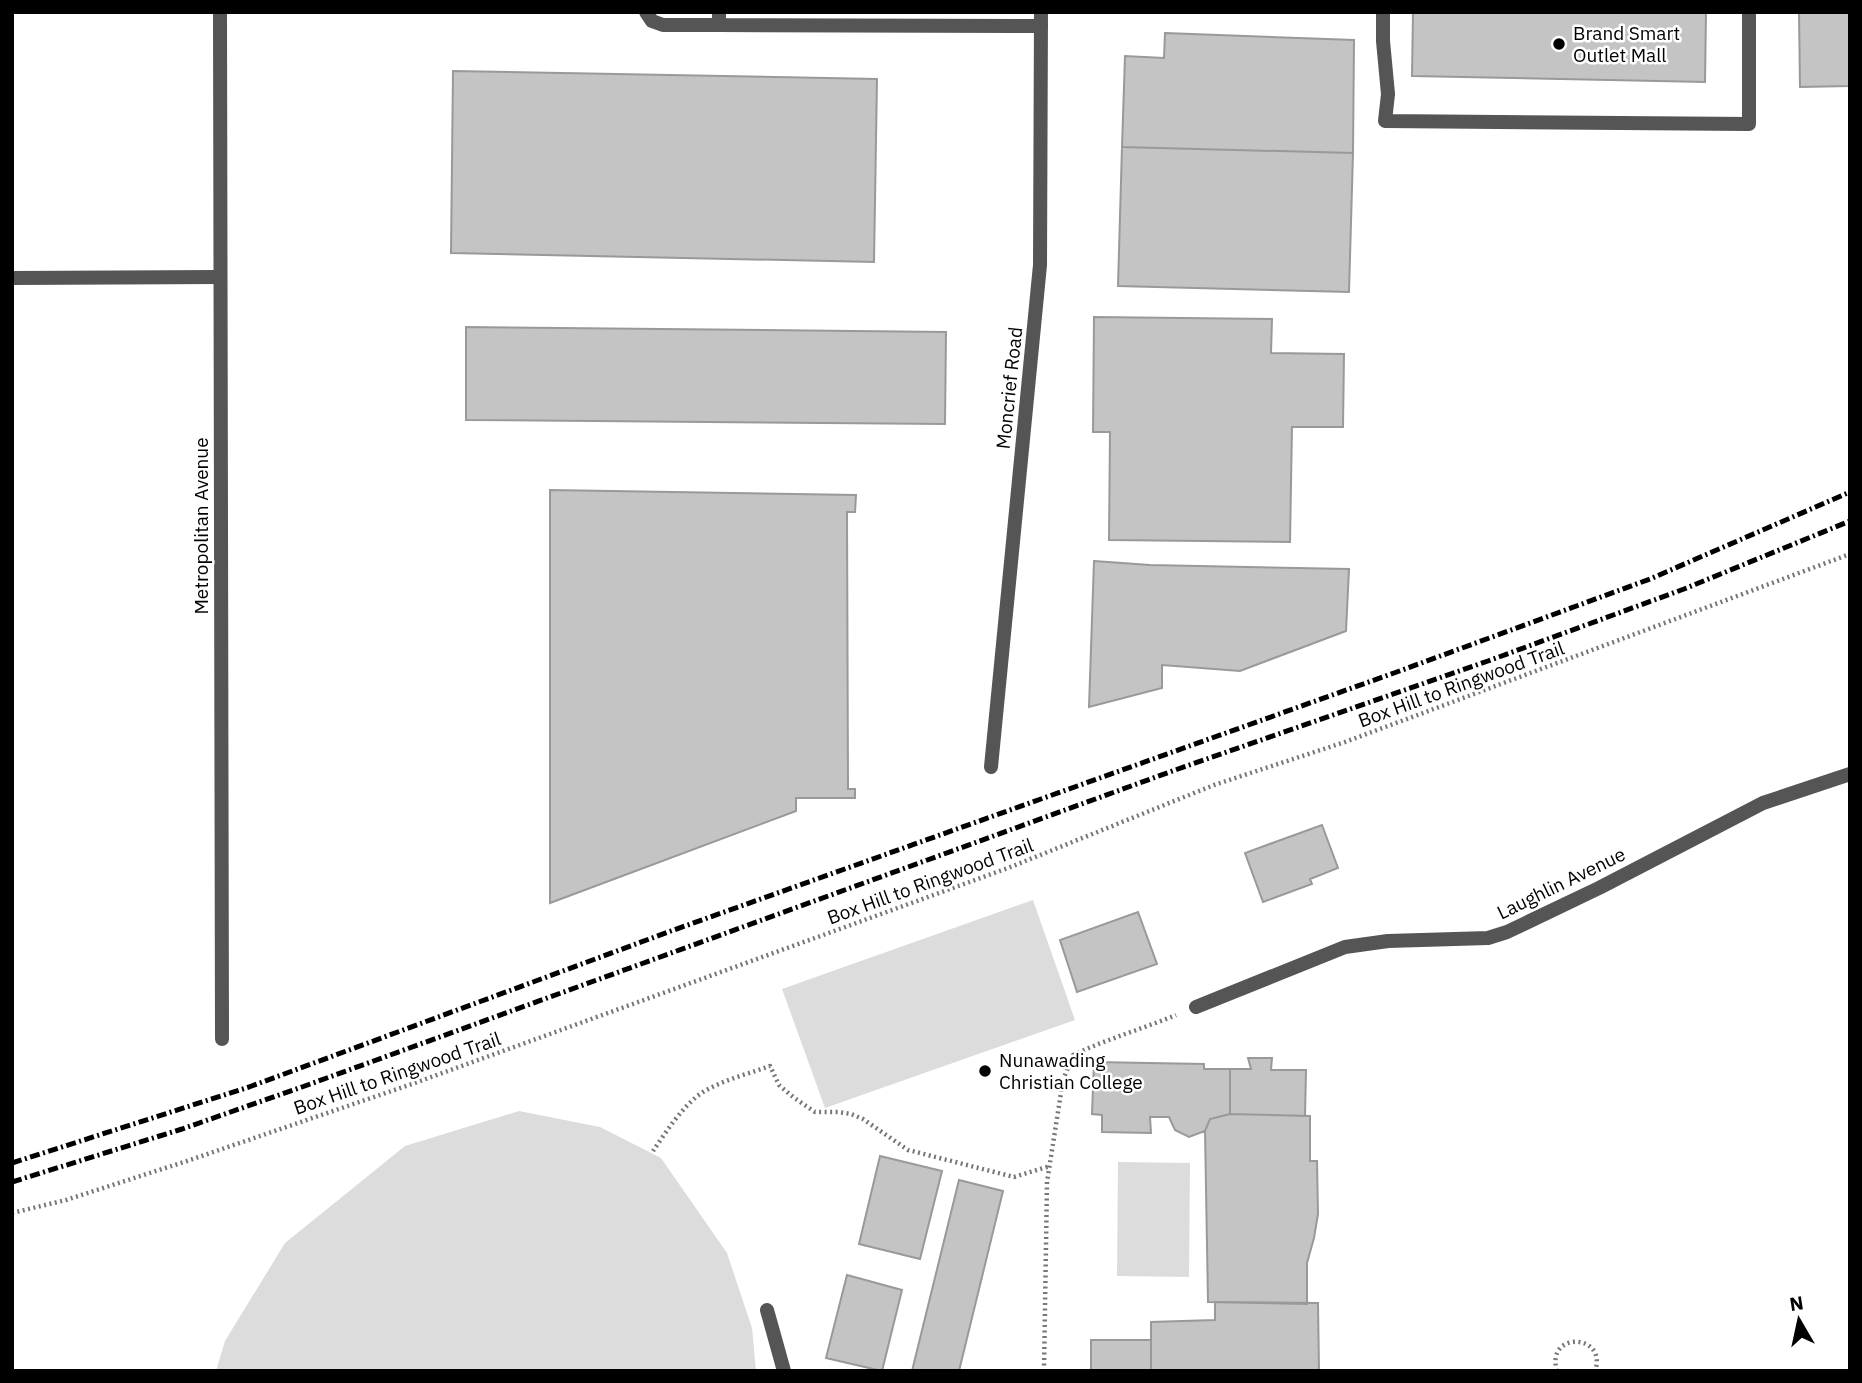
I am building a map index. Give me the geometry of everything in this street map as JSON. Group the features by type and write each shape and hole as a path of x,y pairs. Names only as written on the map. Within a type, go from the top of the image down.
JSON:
{"street":[{"name":"Metropolitan Avenue","path":"220,12 222,1039"},
{"path":"646,12 652,21 663,25 719,19 1041,19"},
{"path":"1383,12 1388,94 1385,121 1749,124 1749,12"},
{"name":"Moncrief Road","path":"991,767 1040,265 1041,19"},
{"path":"12,278 220,277"},
{"name":"Laughlin Avenue","path":"1196,1007 1345,947 1388,941 1488,938 1507,932 1599,888 1763,803 1850,774"},
{"path":"767,1310 784,1371"}],"path":[{"name":"Box Hill to Ringwood Trail","path":"12,1213 66,1200 187,1161 438,1074 1008,868 1214,785 1358,737 1850,554"},
{"path":"1044,1371 1047,1182 1063,1080 1073,1055 1102,1041 1143,1029 1196,1007"},
{"path":"653,1151 668,1129 701,1094 718,1084 770,1066 779,1085 808,1108 821,1114 838,1112 863,1119 908,1150 1014,1177 1050,1166"},
{"path":"1557,1371 1557,1353 1573,1341 1580,1341 1592,1348 1597,1362 1595,1371"}],"shaded area":[{"path":"1033,900 1075,1020 825,1108 782,989"},
{"path":"519,1111 600,1127 661,1158 727,1253 752,1328 756,1371 216,1371 225,1341 285,1243 405,1146"},
{"path":"1118,1162 1190,1163 1189,1277 1117,1276"}],"building":[{"name":"Brand Smart Outlet Mall","path":"1413,12 1706,12 1705,82 1412,76"},
{"path":"1799,12 1850,12 1850,86 1800,87"},
{"path":"1165,33 1354,40 1353,153 1122,147 1125,56 1164,58"},
{"path":"453,71 877,79 874,262 451,253"},
{"path":"1122,147 1353,153 1349,292 1118,286"},
{"path":"1094,317 1272,319 1271,353 1344,354 1343,427 1292,427 1290,542 1109,540 1110,432 1093,432"},
{"path":"466,327 946,332 945,424 466,420"},
{"path":"550,490 856,495 855,512 847,512 848,789 855,789 855,798 796,798 796,811 550,903"},
{"path":"1094,561 1150,565 1349,569 1346,631 1240,671 1162,665 1162,688 1089,707"},
{"path":"1322,825 1338,868 1310,879 1312,884 1263,902 1245,853"},
{"path":"1138,912 1157,964 1077,992 1060,940"},
{"path":"1248,1058 1272,1058 1271,1070 1306,1070 1305,1116 1230,1114 1230,1069 1251,1069"},
{"path":"1094,1062 1204,1064 1204,1069 1230,1069 1230,1114 1210,1119 1205,1131 1189,1137 1175,1130 1169,1117 1150,1117 1151,1133 1102,1132 1102,1115 1092,1114"},
{"path":"1230,1114 1310,1116 1310,1161 1317,1161 1318,1214 1307,1263 1307,1304 1208,1302 1205,1131 1210,1119"},
{"path":"880,1156 942,1171 920,1259 859,1244"},
{"path":"959,1180 1003,1191 959,1371 912,1371"},
{"path":"847,1275 902,1290 882,1371 826,1358"},
{"path":"1215,1302 1318,1303 1319,1371 1151,1371 1151,1322 1215,1320"},
{"path":"1091,1340 1151,1340 1151,1371 1091,1371"}],"railway":[{"path":"12,1163 249,1087 671,931 1394,673 1650,579 1850,492"},
{"path":"12,1182 182,1129 302,1087 1178,769 1488,661 1684,589 1850,521"}],"place":[{"name":"Brand Smart Outlet Mall","path":"1559,44"},
{"name":"Nunawading Christian College","path":"985,1071"}]}
